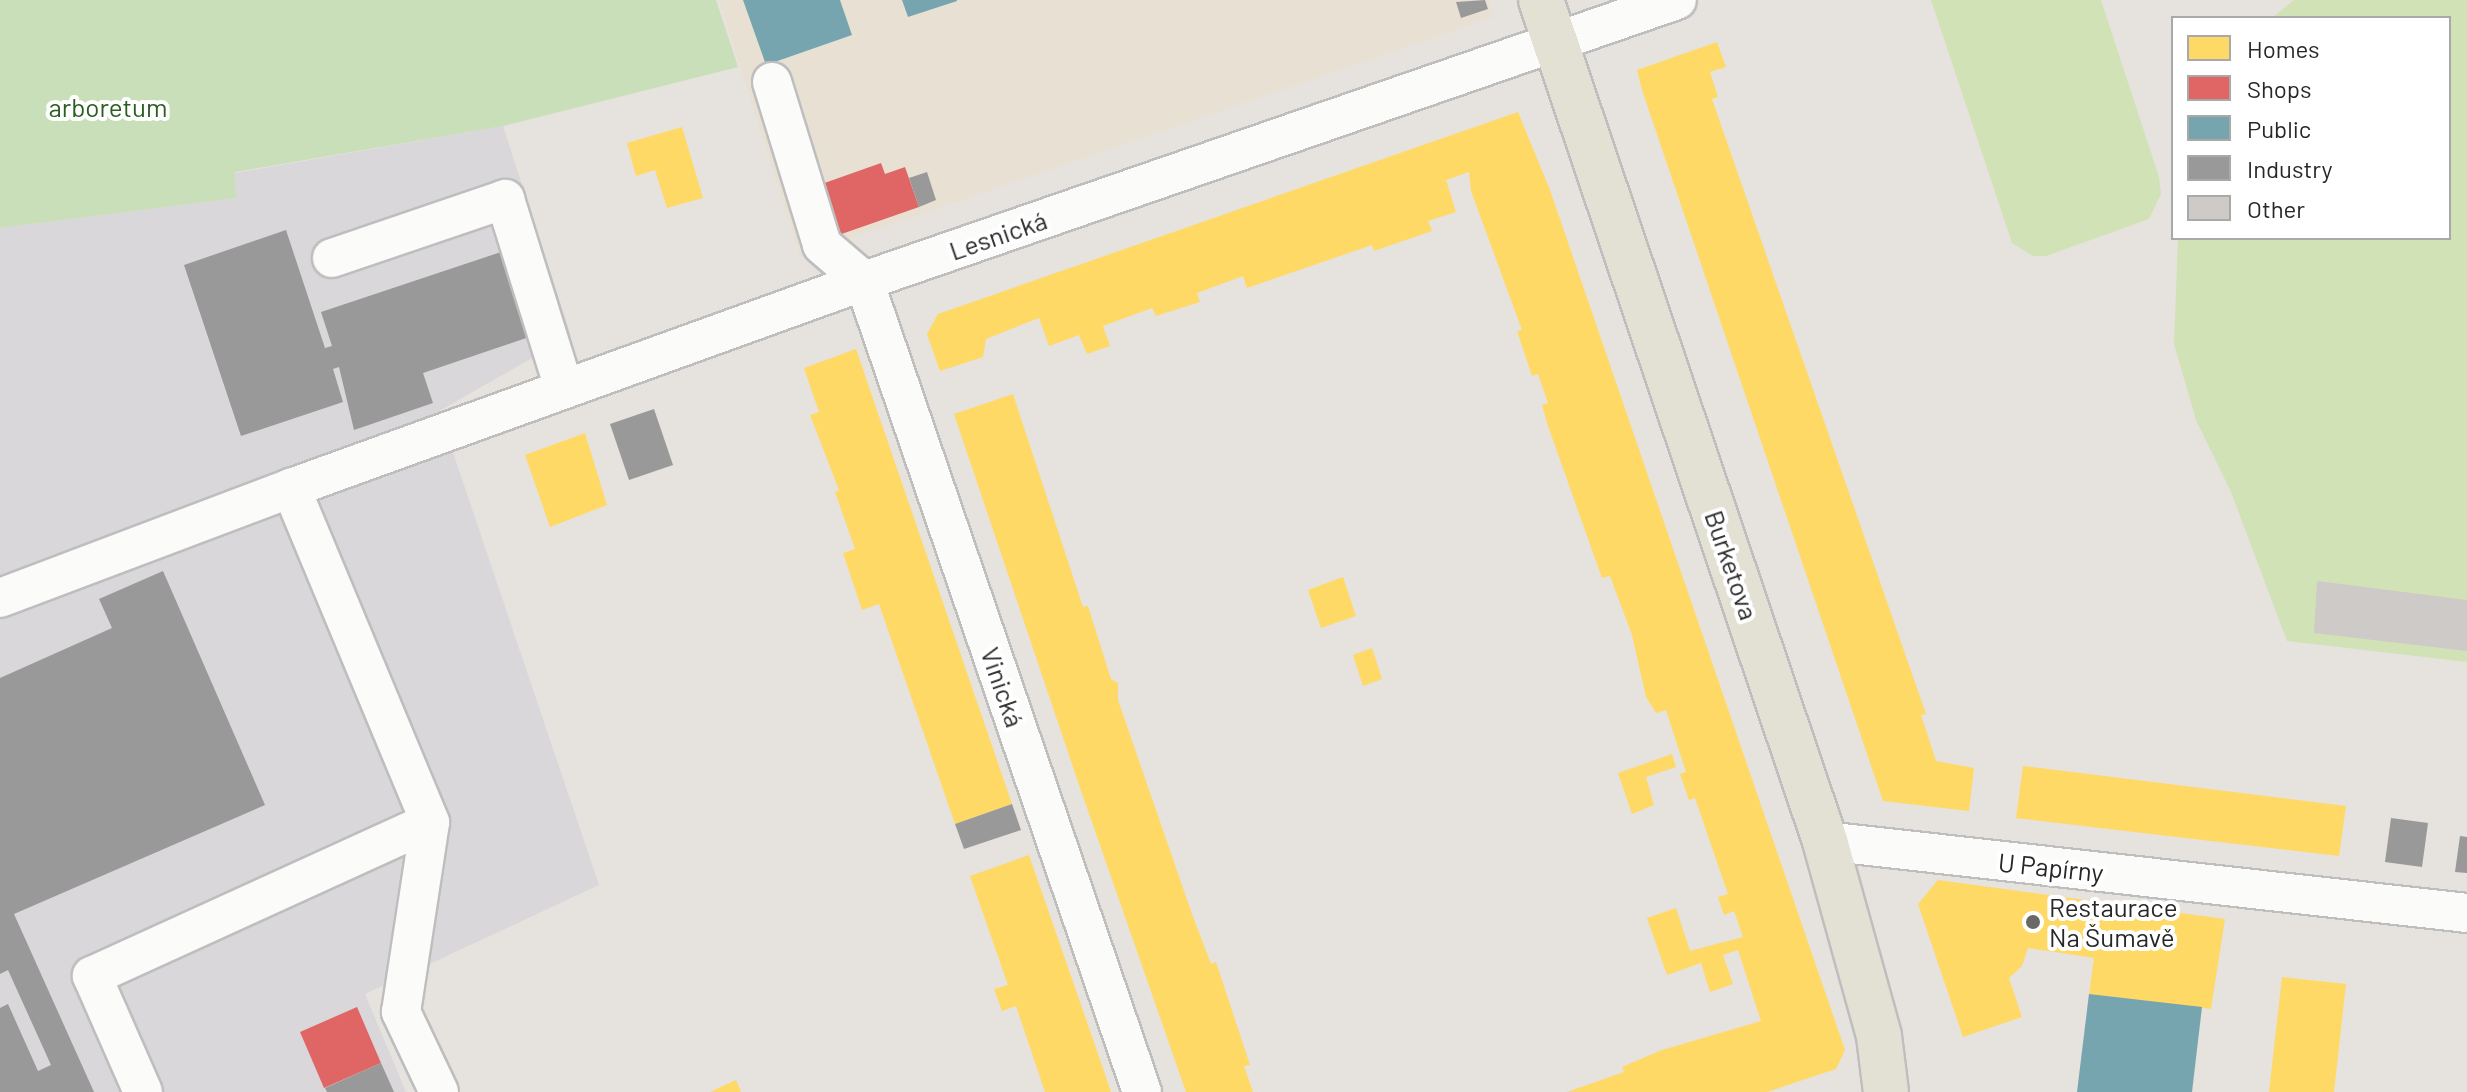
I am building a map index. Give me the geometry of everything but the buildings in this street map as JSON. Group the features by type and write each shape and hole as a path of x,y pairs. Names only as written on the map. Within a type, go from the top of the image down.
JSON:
{"main road":[{"name":"Burketova","path":"1541,0 1825,841 1879,1036 1886,1092"}],"street":[{"path":"1556,43 1677,0"},
{"name":"Lesnická","path":"0,598 564,388 864,281 1556,43"},
{"path":"772,82 822,245 864,281"},
{"path":"332,258 505,199 564,388"},
{"name":"Vinická","path":"864,281 1142,1092"},
{"path":"291,488 430,822 401,1012 439,1092"},
{"path":"143,1092 92,976 430,822"},
{"name":"U Papírny","path":"1825,841 2467,913"}],"shaded area":[{"path":"719,0 1489,0 1494,17 800,256"},
{"path":"503,126 571,336 439,411 599,885 365,994 406,1092 0,1092 0,228 236,198 235,173"}],"green space":[{"name":"arboretum","path":"0,0 716,0 738,67 503,126 235,172 236,198 0,228"},
{"path":"1931,0 2101,0 2159,177 2161,194 2149,219 2046,256 2033,256 2012,243"},
{"path":"2294,0 2467,0 2467,662 2287,641 2231,492 2196,420 2174,344 2178,240 2451,240 2451,16 2274,16"}],"place":[{"name":"Restaurace Na Šumavě","path":"2033,922"}]}
